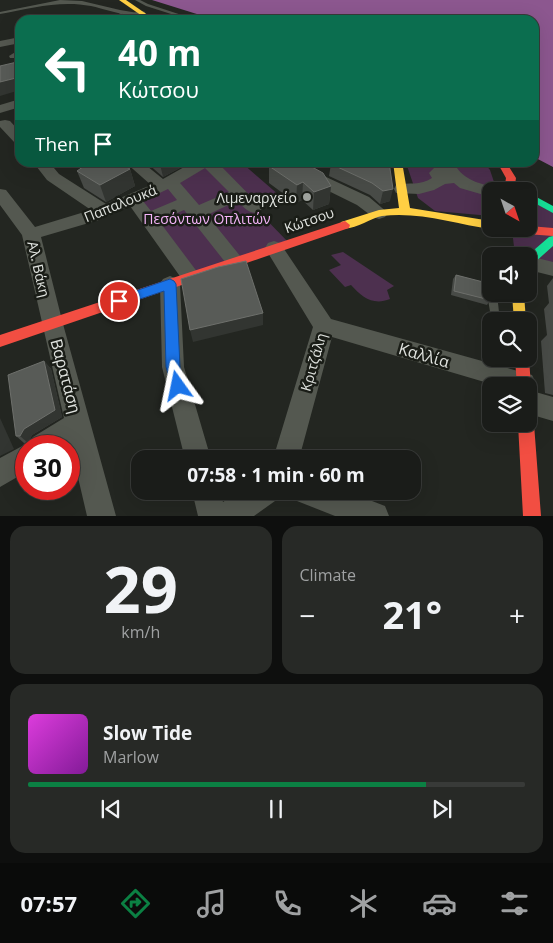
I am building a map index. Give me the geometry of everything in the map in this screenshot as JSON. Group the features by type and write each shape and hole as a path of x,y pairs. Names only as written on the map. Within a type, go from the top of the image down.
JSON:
{"main road":[{"path":"122,0 144,15"},
{"path":"398,167 405,211"},
{"path":"504,167 515,182"},
{"path":"510,182 511,178"},
{"path":"538,201 553,210"},
{"name":"Κώτσου","path":"0,341 379,213 405,211 482,224"},
{"path":"538,231 553,232"},
{"path":"513,238 514,244"},
{"path":"537,255 553,240"},
{"path":"527,432 532,516"}],"street":[{"path":"0,44 15,41"},
{"path":"0,109 15,104"},
{"path":"15,120 3,125 15,136"},
{"path":"44,167 53,178 105,211"},
{"path":"140,167 166,184 192,207 236,262"},
{"name":"Παπαλουκά","path":"31,234 93,216 166,184 197,167"},
{"path":"211,167 254,208"},
{"path":"292,167 363,201 379,213"},
{"path":"402,189 425,188 435,184 445,172 466,184 482,189"},
{"name":"Αλ. Βάκη","path":"0,194 31,234 52,324"},
{"path":"148,220 240,194"},
{"path":"133,199 148,220 180,280 173,367 196,450"},
{"name":"Κριτζάλη","path":"274,248 324,326 289,450"},
{"path":"537,264 553,269"},
{"name":"Βαρατάση","path":"52,324 102,516"},
{"name":"Καλλία","path":"324,326 485,377"},
{"name":"Καλλία","path":"537,398 553,409"},
{"path":"60,435 78,424"},
{"path":"0,473 15,464"},
{"path":"209,500 213,516"},
{"path":"228,516 252,500"},
{"path":"331,500 375,516"}],"lane":[{"path":"138,0 146,6 178,15"},
{"path":"0,13 61,1 70,3 83,2 136,15"}],"green space":[{"name":"Πεσόντων Οπλιτών","path":"197,167 247,167 280,196 255,208 289,243 191,277 133,199"},
{"path":"407,167 487,167 490,170 494,182 482,182 482,215 435,211 418,198"},
{"path":"538,201 553,210 553,269 537,260 537,247 514,247 513,238 538,238"},
{"path":"343,252 394,286 387,290 390,299 373,301 364,297 351,285 345,287 329,270 341,265 331,255"}],"shaded area":[{"path":"152,0 553,0 553,167 539,160 539,15 200,15"}],"building":[{"path":"15,62 15,78 0,82 0,66"},
{"path":"83,167 126,167 130,169 100,185 77,171"},
{"path":"270,167 312,167 323,173 331,186 314,192 303,182 297,185"},
{"path":"337,167 390,167 393,189 383,191 372,183"},
{"path":"246,261 263,313 190,330 181,279 218,267"},
{"path":"456,275 482,282 482,298 454,291"},
{"path":"44,361 55,410 24,429 21,435 16,435 8,375"}],"traffic: fast":[{"path":"538,201 553,210"},
{"path":"537,254 553,240"}],"traffic: slow":[{"path":"122,0 144,15"},
{"path":"398,167 405,211"},
{"path":"345,225 379,213 405,211 482,224"},
{"path":"519,302 519,312"}],"traffic: jam":[{"path":"504,167 511,178 510,182"},
{"path":"0,341 345,225"},
{"path":"538,231 553,232"},
{"path":"523,367 523,377"},
{"path":"527,432 532,516"}],"place":[{"name":"Λιμεναρχείο","path":"307,197"}],"route":[{"path":"119,301 170,284 173,367 178,386"}]}
